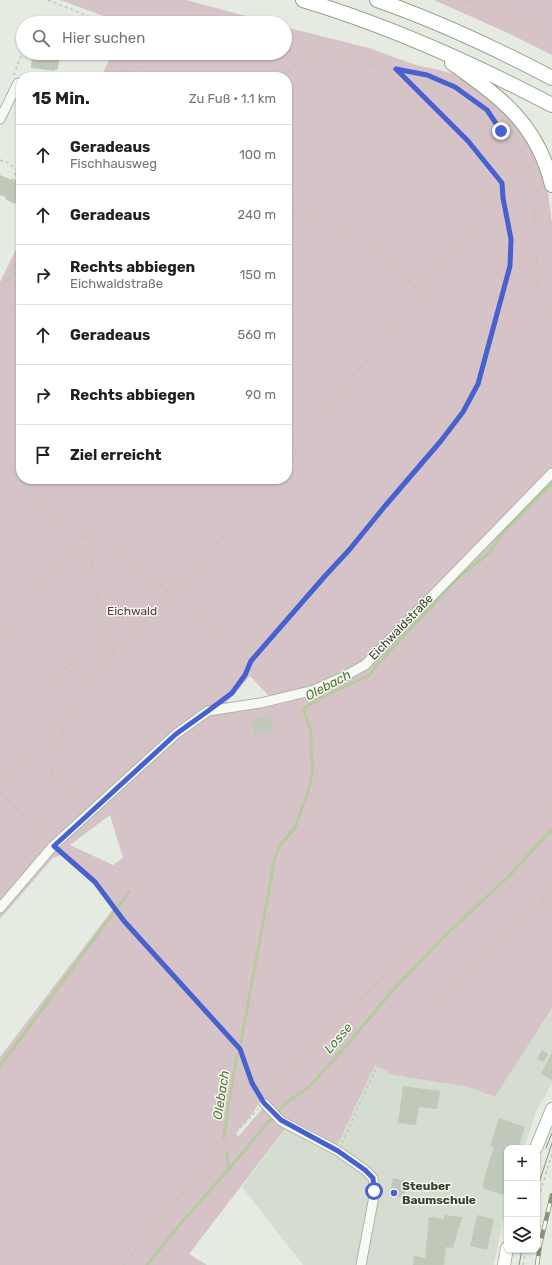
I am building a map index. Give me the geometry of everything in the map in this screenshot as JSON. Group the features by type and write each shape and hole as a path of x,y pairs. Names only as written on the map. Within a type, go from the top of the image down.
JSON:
{"highway":[{"path":"303,0 346,14 429,46 552,105"},
{"path":"377,0 437,23 552,78"},
{"path":"429,46 487,88 518,117 538,147 546,164 552,186"}],"main road":[{"path":"537,1145 552,1109"},
{"path":"504,1265 506,1253"}],"street":[{"path":"0,118 16,87"},
{"name":"Eichwaldstraße","path":"0,908 54,846 176,734 208,711 260,703 314,690 365,665 552,473"},
{"path":"264,1103 281,1120 338,1151 365,1170 373,1178 374,1191 361,1265"}],"path":[{"path":"48,0 88,16"},
{"path":"464,0 514,16 552,35"},
{"path":"292,50 427,75 455,87 487,110 513,150 523,170 533,197 536,231 537,285 544,309 552,321"},
{"path":"286,72 313,54"},
{"path":"16,78 14,74 19,60"},
{"path":"120,72 128,60"},
{"path":"135,60 139,72"},
{"path":"208,711 232,693 245,675 251,661 350,549 440,442 463,412 478,384 510,266 511,239 503,198 502,183 468,141 396,69"},
{"path":"0,160 8,163 16,169"},
{"path":"12,182 16,172"},
{"path":"292,455 323,419 356,372 396,329 422,294 433,267 460,248 478,217 502,183"},
{"path":"292,210 357,235 422,294"},
{"path":"0,292 16,262"},
{"path":"13,269 16,266"},
{"path":"13,269 16,276"},
{"path":"7,278 16,283"},
{"path":"0,336 16,299"},
{"path":"0,450 16,472"},
{"path":"23,484 28,492 49,516 84,538 102,540 171,593 251,661"},
{"path":"0,780 70,710 94,676 114,652 206,557 268,484"},
{"path":"0,636 84,538"},
{"path":"84,538 91,558 98,604 114,652"},
{"path":"0,723 12,715 68,666 87,654 114,652"},
{"path":"70,710 51,771 56,783 72,792 108,786 116,789"},
{"path":"0,792 8,801 40,828 54,846 95,882 117,912 240,1049 252,1083 264,1103"},
{"path":"124,1265 136,1248 203,1168 345,1015 392,968 437,930 552,799"},
{"path":"338,1151 376,1068 552,891"},
{"path":"541,902 551,912"},
{"path":"540,1193 552,1154"},
{"path":"523,1265 525,1253"}],"shaded area":[{"path":"552,1008 552,1083 536,1112 525,1145 504,1145 504,1217 494,1265 303,1265 242,1187 291,1121 337,1146 375,1065 393,1075 469,1087 495,1097"}],"green space":[{"path":"60,0 186,0 246,16 104,16"},
{"path":"434,0 552,0 552,55 510,34"},
{"name":"Eichwald","path":"292,29 369,48 416,65 460,76 491,97 519,128 532,147 547,185 552,223 552,469 364,663 343,674 289,694 268,695 250,676 219,711 282,701 314,692 350,677 366,667 552,476 552,1008 495,1097 469,1087 393,1075 375,1065 337,1146 291,1121 189,1254 207,1265 0,1265 0,1057 113,909 116,913 118,911 96,881 63,852 61,855 53,858 0,919 0,282 16,249 16,484 292,484 292,72 103,72 109,60 292,60","holes":["110,815 123,858 113,865 70,845","245,1061 263,1100 262,1109 238,1137 236,1132 253,1113 260,1099 251,1084 244,1063"]}],"building":[{"path":"32,60 59,60 58,70 55,69 55,71 31,68"},
{"path":"0,175 14,181 16,180 15,204 5,199 6,197 0,195"},
{"path":"270,715 274,729 255,735 250,721"},
{"path":"542,1050 548,1054 544,1062 537,1059"},
{"path":"552,1052 552,1080 541,1074"},
{"path":"403,1086 440,1091 437,1109 419,1107 416,1125 398,1123"},
{"path":"499,1118 525,1127 519,1145 504,1145 503,1195 482,1188 494,1147 490,1146"},
{"path":"393,1178 407,1181 404,1198 390,1195"},
{"path":"444,1215 462,1217 453,1248 446,1247 444,1265 413,1265 414,1256 425,1258 429,1217 444,1219"},
{"path":"477,1215 494,1219 487,1250 470,1246"}],"waterway":[{"name":"Olebach","path":"241,1042 275,857 280,846 295,827 308,793 313,768 311,754 311,731 303,709 320,698 370,675 374,668 456,580 490,552 501,535 552,483"},
{"name":"Losse","path":"147,1265 174,1231 287,1102 309,1087 347,1045 391,992 447,934 509,876 552,829"},
{"path":"0,1066 129,892"},
{"name":"Olebach","path":"224,1138 237,1056"},
{"name":"Olebach","path":"227,1153 229,1169"}],"tram line":[{"path":"546,1148 552,1133"},
{"path":"540,1181 552,1143"},
{"path":"519,1265 521,1253"}],"railway":[{"path":"537,1265 540,1245 552,1195"}],"place":[{"name":"Steuber Baumschule","path":"394,1193"}],"route":[{"path":"374,1191 373,1178 365,1170 338,1151 281,1120 264,1103 252,1083 240,1049 124,921 95,882 54,846 176,734 232,693 245,675 251,661 350,549 440,442 463,412 478,384 510,266 511,239 503,198 502,183 468,141 396,69 427,75 455,87 487,110 501,131"}]}
